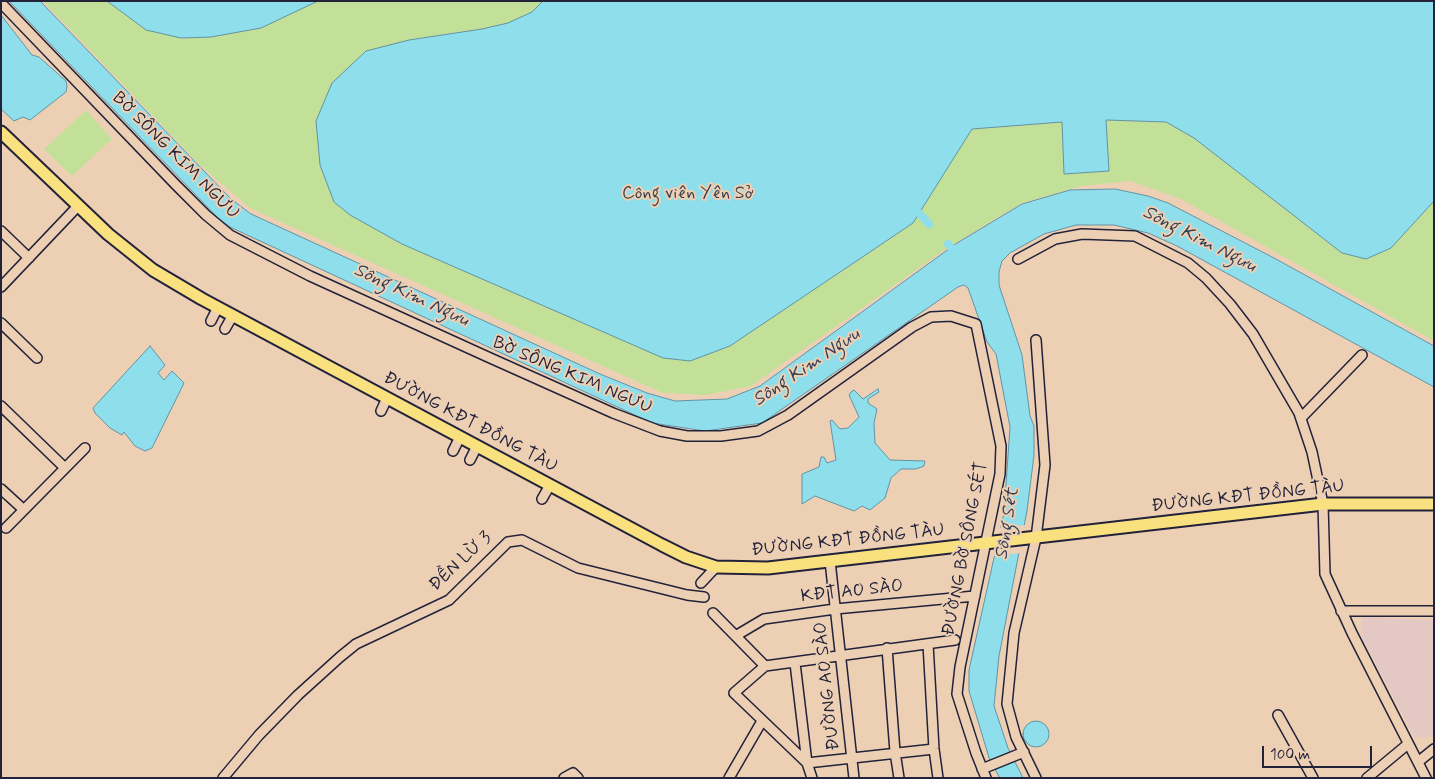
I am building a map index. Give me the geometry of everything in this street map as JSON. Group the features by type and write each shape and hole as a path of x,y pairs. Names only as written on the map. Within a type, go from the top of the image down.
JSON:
{"main road":[{"name":"ĐƯỜNG KĐT ĐỒNG TÀU","path":"1,132 108,234 153,270 218,307 686,557 716,567 758,569 1323,504 1434,504"}],"street":[{"name":"BỜ SÔNG KIM NGƯU","path":"1,2 182,191 230,235 310,276 488,358 660,431 687,436 721,436 758,431 788,415 912,327 931,317 951,316 976,324"},
{"path":"1,287 78,206"},
{"path":"1,231 29,258"},
{"path":"1018,259 1055,239 1082,234 1135,236 1188,263 1216,287 1246,324 1301,418 1312,452 1323,504 1325,574 1341,611 1426,778"},
{"path":"211,321 218,307"},
{"path":"225,329 233,315"},
{"path":"1,323 37,358"},
{"name":"ĐƯỜNG BỜ SÔNG SÉT","path":"976,324 983,346 1001,446 1000,474 988,543 960,667 957,694 987,767 986,778"},
{"path":"1036,340 1045,465 1014,633 1007,704 1016,737 1036,778"},
{"path":"1301,418 1362,356"},
{"path":"381,411 387,398"},
{"path":"1,406 65,468"},
{"path":"453,451 460,437"},
{"path":"470,460 477,446"},
{"path":"6,528 85,448"},
{"path":"542,499 550,485"},
{"path":"1,489 24,510"},
{"name":"ĐỀN LỪ 3","path":"223,778 247,747 267,726 298,695 356,644 449,600 508,542 522,540 578,568 687,595 704,597"},
{"name":"ĐƯỜNG AO SÀO","path":"830,561 854,778"},
{"path":"701,584 716,567"},
{"name":"KĐT AO SÀO","path":"737,635 764,620 836,609 975,596"},
{"path":"1341,611 1434,611"},
{"path":"713,613 737,635 765,666"},
{"path":"807,763 734,693 765,666 795,663 840,654 955,640"},
{"path":"928,644 934,749 938,778"},
{"path":"887,648 895,752 899,778"},
{"path":"795,663 807,763 812,778"},
{"path":"1278,715 1313,778"},
{"path":"729,778 762,721"},
{"path":"1366,778 1408,744"},
{"path":"1418,762 1434,748"},
{"path":"807,763 934,749"},
{"path":"987,767 1024,752"},
{"path":"564,778 573,773 578,778"}],"shaded area":[{"path":"1362,617 1434,620 1434,734 1431,737 1415,738 1361,636"}],"green space":[{"name":"Công viên Yên Sở","path":"43,1 1434,1 1434,341 1181,199 1130,181 1081,186 1022,203 950,246 751,386 706,395 663,393 250,208 200,165"},
{"path":"86,110 112,139 72,176 44,149"}],"water":[{"path":"9,1 40,1 231,199 251,214 600,374 647,393 675,401 727,399 760,386 957,243 1022,204 1070,190 1115,189 1148,196 1168,203 1274,258 1434,346 1434,387 1177,246 1148,233 1114,225 1076,225 1044,234 1010,253 1002,261 999,272 999,285 1022,355 1030,416 1034,426 1034,455 1027,511 999,656 994,706 1008,748 1023,778 1000,778 990,761 969,691 969,670 1004,513 1010,427 996,354 987,342 968,288 964,285 958,287 762,423 705,431 652,423 230,227 218,218"},
{"path":"107,1 318,1 261,28 211,37 181,38 146,30"},
{"name":"Công viên Yên Sở","path":"543,1 1434,1 1434,201 1391,248 1366,259 1342,253 1194,138 1166,122 1106,120 1109,171 1064,174 1062,122 972,129 913,223 730,346 690,361 663,358 402,244 350,215 334,202 320,165 316,121 332,83 366,51 409,40 482,29 508,23 532,12"},
{"path":"1,15 32,55 39,57 66,81 66,92 30,120 23,117 14,121 1,109"},
{"path":"150,346 165,365 158,373 164,380 172,371 184,383 152,448 145,451 135,446 124,432 122,435 110,428 95,413 93,408"},
{"path":"878,389 879,392 868,399 868,403 877,409 874,423 875,443 890,460 925,461 924,466 916,469 901,469 891,478 885,498 870,510 862,506 854,511 815,496 802,504 802,474 819,467 821,457 824,457 827,463 836,460 830,421 832,420 840,429 848,428 859,417 849,395 851,392 854,390 863,399"},
{"path":"1036,721 1045,725 1049,734 1045,743 1036,747 1027,743 1023,734 1027,725"}],"pier":[{"path":"1025,525 1021,553 991,556 997,528"}],"waterway":[{"path":"919,213 929,224"},
{"path":"948,244 958,255"}],"water label":[{"name":"Sông Kim Ngưu","path":"1199,240"},
{"name":"Sông Kim Ngưu","path":"411,296"},
{"name":"Sông Kim Ngưu","path":"807,368"},
{"name":"Sông Sét","path":"1008,524"}]}
